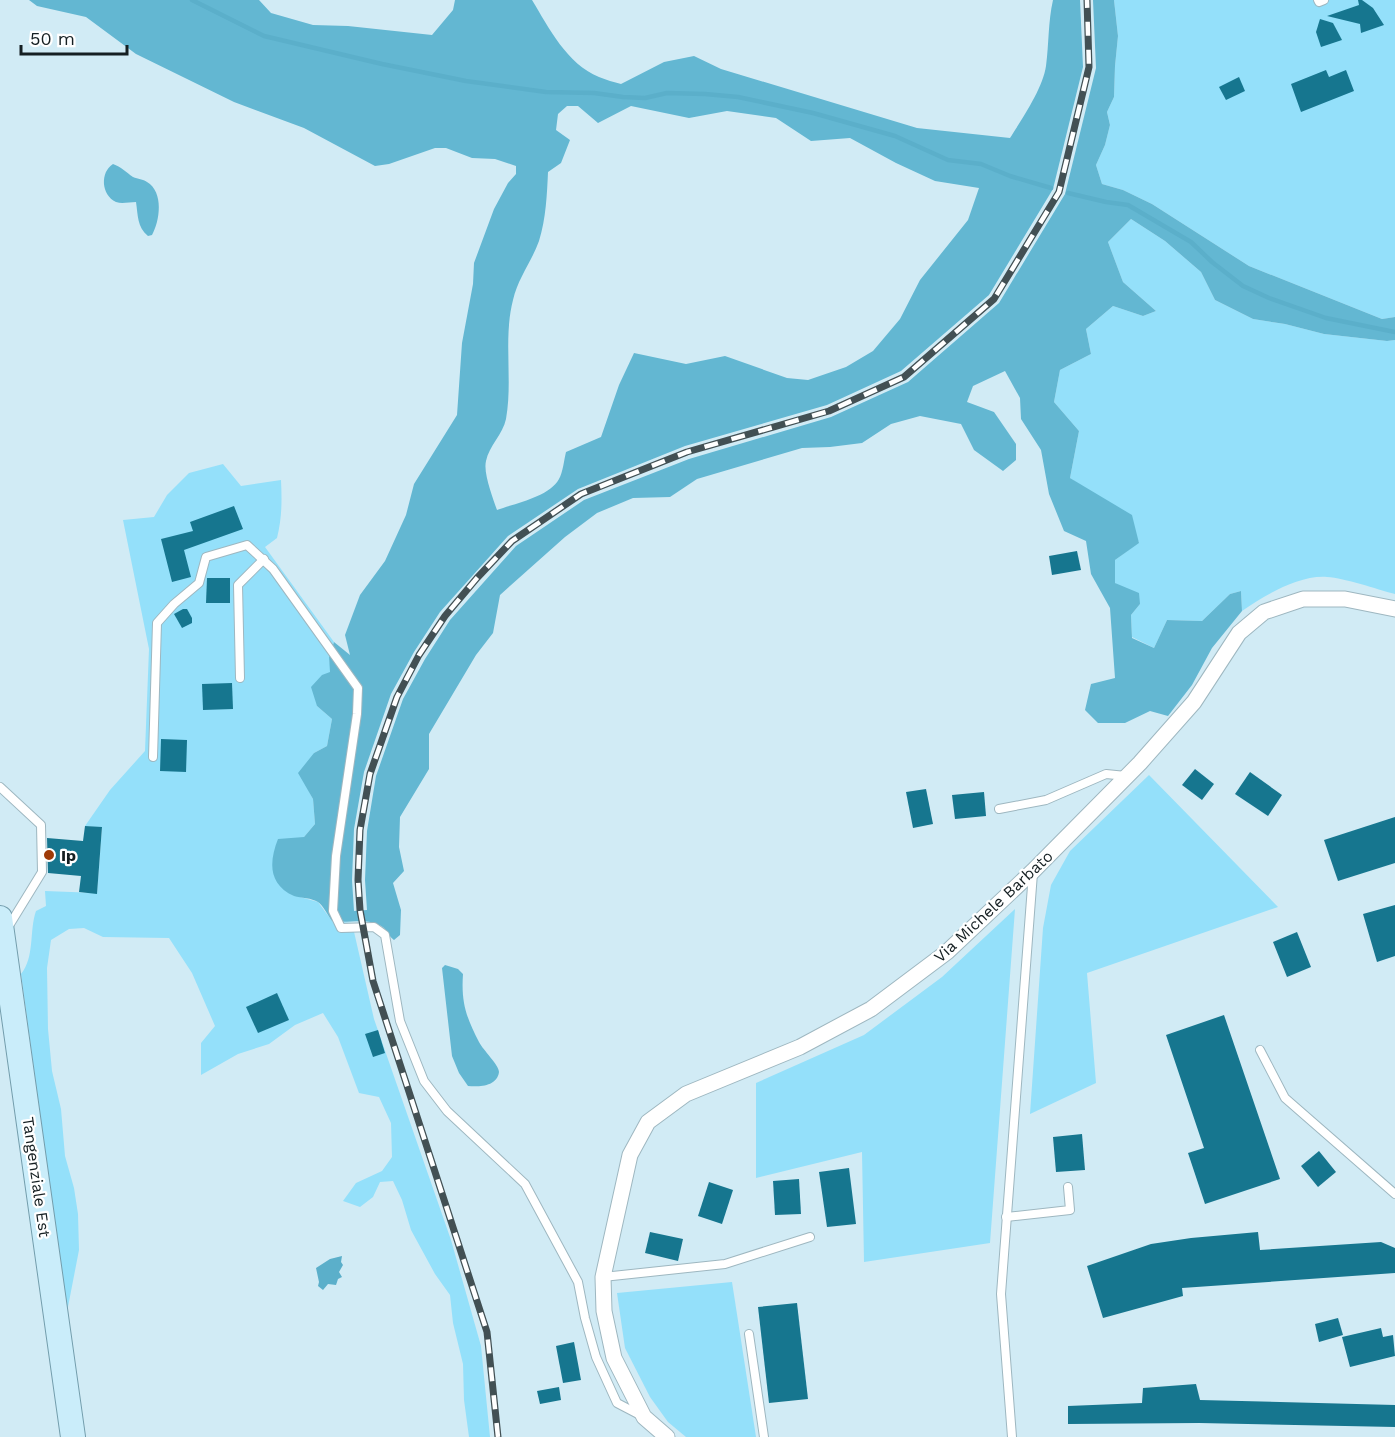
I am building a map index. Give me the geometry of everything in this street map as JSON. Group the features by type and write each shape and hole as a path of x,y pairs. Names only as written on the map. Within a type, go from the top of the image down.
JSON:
{"main road":[{"name":"Tangenziale Est","path":"1,927 73,1437"}],"street":[{"name":"Via Michele Barbato","path":"667,1437 645,1417 614,1358 604,1311 603,1277 630,1155 648,1122 687,1095 800,1047 871,1009 947,952 1033,871 1128,776 1194,702 1239,633 1264,612 1303,599 1345,599 1395,609"}],"lane":[{"path":"1318,0 1319,2 1324,0"},
{"path":"153,757 157,623 174,604 199,583 206,557 247,545 264,559 358,688 357,714 336,856 333,911 341,928 374,927 385,935 399,1022 424,1081 447,1111 525,1184 578,1282 596,1357 617,1403 645,1417"},
{"path":"240,678 238,585 264,559"},
{"path":"999,809 1046,800 1106,774 1128,776"},
{"path":"0,787 41,825 42,872 1,927"},
{"path":"1012,1437 1001,1294 1033,871"},
{"path":"1260,1050 1285,1098 1395,1194"},
{"path":"1006,1217 1070,1210 1068,1187"},
{"path":"603,1277 725,1264 810,1237"},
{"path":"749,1334 764,1437"}],"shaded area":[{"path":"29,0 259,0 271,13 313,25 348,26 432,35 453,10 455,0 532,0 568,54 588,71 613,82 621,84 664,62 694,56 721,69 917,128 1010,138 1031,103 1044,75 1053,0 1080,0 1083,67 1053,189 989,295 901,371 827,405 685,446 578,489 508,536 440,612 414,652 391,694 364,772 354,829 352,880 354,911 367,910 365,880 367,831 376,776 403,699 450,620 516,546 584,500 689,459 831,417 908,382 999,303 1065,194 1096,68 1093,0 1114,0 1118,36 1114,97 1107,112 1110,125 1105,145 1096,165 1102,184 1123,190 1152,204 1249,266 1382,319 1395,317 1395,340 1324,334 1253,319 1215,300 1201,272 1165,241 1131,219 1108,242 1123,282 1156,311 1143,316 1113,306 1086,329 1091,354 1060,370 1054,402 1079,431 1070,478 1132,515 1139,543 1115,560 1115,583 1139,593 1140,604 1131,615 1132,638 1154,648 1167,620 1202,621 1230,594 1241,591 1242,611 1212,648 1192,685 1168,716 1150,711 1125,723 1098,723 1085,710 1091,684 1115,678 1110,608 1091,574 1086,541 1064,531 1049,494 1041,450 1021,419 1020,398 1005,371 973,386 967,402 994,412 1016,444 1016,460 1003,471 974,450 961,424 920,416 891,424 862,443 802,448 697,479 670,497 633,498 597,513 565,537 500,595 493,633 476,655 429,734 429,769 400,817 399,847 404,871 393,883 401,910 400,935 394,940 383,927 376,923 332,921 318,902 294,896 285,891 275,879 273,856 278,839 304,837 315,824 313,799 298,773 314,753 327,746 332,719 317,706 311,687 322,675 330,672 329,657 334,642 350,655 345,635 360,595 385,561 406,515 414,484 457,415 462,343 473,284 474,263 494,209 508,183 516,174 516,166 495,159 472,158 446,148 435,148 389,164 375,166 304,128 234,102 136,54 86,17 37,6","holes":["567,106 578,106 598,123 631,106 689,118 727,111 776,118 811,141 850,138 935,181 979,188 968,220 920,280 900,319 873,351 846,367 808,380 787,378 725,356 686,364 634,353 619,385 601,437 566,452 559,479 548,490 531,499 497,510 485,466 490,450 506,419 509,389 509,330 513,300 541,233 546,206 548,172 561,163 570,140 556,130 558,114"]},
{"path":"1114,0 1395,0 1395,317 1382,319 1249,266 1152,204 1123,190 1102,184 1096,165 1105,145 1110,125 1107,112 1114,97 1118,36"},
{"path":"113,164 133,177 147,182 156,193 159,207 152,235 148,236 142,229 136,202 116,202 107,194 104,178"},
{"path":"1131,219 1165,241 1201,272 1215,300 1253,319 1324,334 1395,340 1395,594 1343,579 1316,577 1282,588 1242,611 1241,591 1230,594 1202,621 1167,620 1154,648 1132,637 1131,615 1140,604 1115,583 1115,560 1139,542 1087,490 1070,478 1079,431 1054,402 1060,370 1091,354 1086,329 1113,306 1143,316 1156,311 1123,282 1108,242"},
{"path":"223,464 241,486 281,480 281,509 277,538 265,547 334,642 329,657 331,672 317,706 332,719 327,746 314,753 308,789 313,799 315,824 304,837 293,895 318,902 332,921 352,923 374,1019 451,1240 481,1346 490,1437 469,1437 464,1400 463,1364 453,1323 450,1295 435,1274 411,1230 402,1200 393,1181 380,1182 373,1197 360,1207 343,1201 356,1183 382,1171 392,1157 391,1123 379,1097 359,1093 338,1037 323,1013 295,1025 269,1044 238,1054 201,1075 201,1043 215,1026 192,973 169,938 103,937 84,928 69,929 51,940 47,968 48,1029 52,1071 61,1109 65,1156 78,1214 79,1250 67,1312 21,974 30,952 36,911 46,906 45,891 97,893 102,828 85,826 110,790 145,751 149,649 123,520 154,517 167,495 189,473"},
{"path":"1149,775 1278,907 1087,973 1096,1083 1030,1114 1043,928 1051,885 1070,851"},
{"path":"1015,909 990,1243 864,1262 862,1152 756,1178 756,1083 864,1035 942,977"},
{"path":"445,965 458,969 463,974 463,993 468,1017 479,1042 498,1069 498,1077 487,1085 468,1086 459,1073 452,1056 442,968"},
{"path":"342,1256 343,1265 339,1272 342,1277 338,1279 336,1285 328,1284 323,1290 318,1286 316,1268 330,1259"},
{"path":"732,1282 756,1437 686,1437 668,1422 650,1397 625,1348 617,1293"}],"building":[{"path":"1358,0 1362,0 1373,8 1384,25 1361,33 1360,24 1327,16 1359,5"},
{"path":"1320,19 1333,23 1342,40 1321,47 1316,32"},
{"path":"1326,70 1329,77 1346,70 1354,91 1301,112 1291,84"},
{"path":"1239,77 1245,91 1226,100 1219,87"},
{"path":"234,506 243,529 184,550 191,577 172,582 161,539 193,531 190,522"},
{"path":"1077,551 1081,570 1052,575 1049,556"},
{"path":"207,578 230,578 230,603 206,603"},
{"path":"187,609 192,623 182,628 174,614"},
{"path":"232,683 233,709 203,710 202,684"},
{"path":"161,739 187,740 186,772 160,771"},
{"path":"1195,769 1214,784 1202,800 1182,785"},
{"path":"1250,772 1282,795 1268,816 1235,794"},
{"path":"926,789 933,824 913,828 906,792"},
{"path":"984,792 986,816 955,819 952,795"},
{"path":"1395,817 1395,863 1338,881 1324,840"},
{"path":"85,826 102,827 97,894 79,892 81,876 48,873 47,838 83,841"},
{"path":"1395,905 1395,956 1377,962 1363,914"},
{"path":"1297,932 1311,967 1287,977 1273,942"},
{"path":"277,993 289,1020 258,1033 246,1007"},
{"path":"1224,1015 1280,1179 1205,1204 1188,1153 1204,1148 1166,1035"},
{"path":"378,1030 385,1053 373,1057 365,1034"},
{"path":"1082,1134 1085,1170 1056,1172 1053,1137"},
{"path":"1319,1151 1336,1172 1318,1187 1301,1166"},
{"path":"849,1168 856,1224 827,1227 819,1172"},
{"path":"799,1179 801,1214 775,1215 773,1181"},
{"path":"709,1182 733,1190 722,1224 698,1216"},
{"path":"650,1232 683,1239 678,1261 645,1253"},
{"path":"1258,1232 1260,1250 1381,1242 1395,1248 1395,1273 1182,1288 1183,1296 1103,1318 1087,1266 1151,1244"},
{"path":"797,1303 808,1399 769,1403 758,1307"},
{"path":"1338,1318 1343,1335 1319,1342 1315,1324"},
{"path":"1381,1328 1383,1337 1393,1335 1395,1356 1350,1367 1342,1337"},
{"path":"574,1342 581,1380 563,1383 556,1346"},
{"path":"1196,1384 1200,1400 1395,1405 1395,1427 1199,1423 1068,1424 1068,1406 1142,1403 1143,1388"},
{"path":"559,1387 561,1400 540,1404 537,1391"}],"waterway":[{"path":"192,0 264,36 466,81 546,92 594,93 623,97 645,98 667,93 738,97 813,113 895,136 948,160 981,164 1010,176 1051,188"},
{"path":"1068,193 1128,205 1191,242 1243,286 1269,298 1326,318 1395,332"}],"railway":[{"path":"498,1437 487,1332 373,981 360,910 358,880 360,830 370,774 397,697 419,655 445,616 477,578 512,541 581,494 687,452 829,411 904,377 994,299 1059,192 1089,67 1087,0"}],"place":[{"name":"Ip","path":"49,855"}]}
